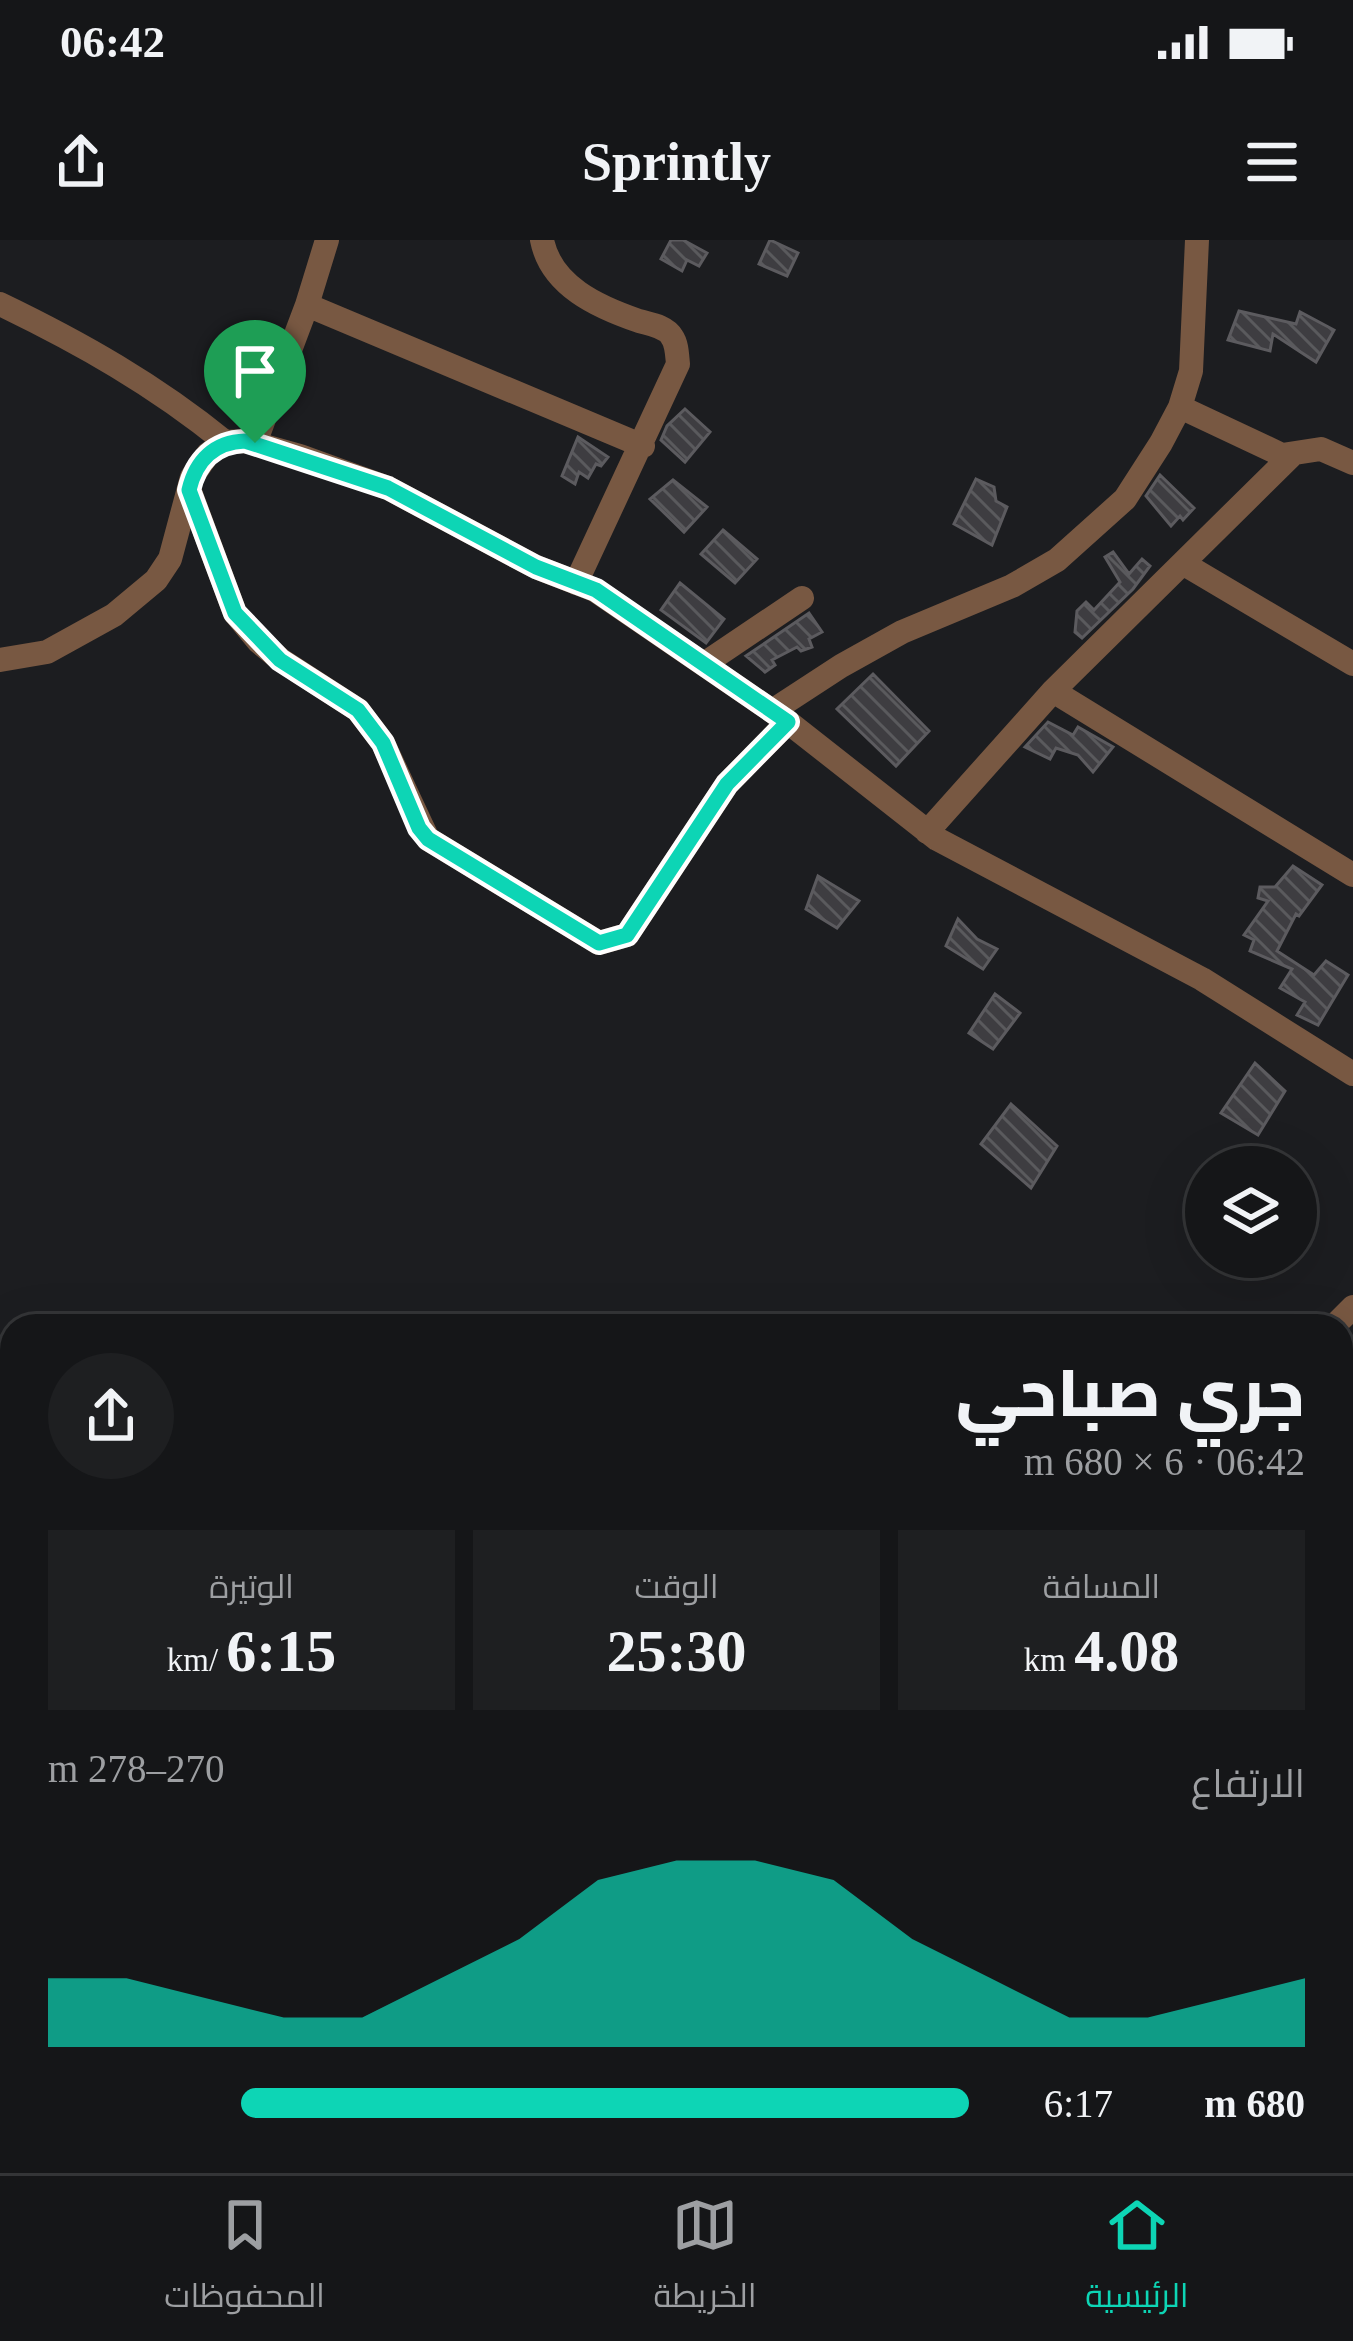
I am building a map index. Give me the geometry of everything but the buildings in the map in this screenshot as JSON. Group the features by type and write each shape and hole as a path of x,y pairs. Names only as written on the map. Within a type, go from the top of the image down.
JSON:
{"street":[{"path":"255,443 327,240"},
{"path":"542,240 555,272 600,308 673,337 678,364 576,583"},
{"path":"189,490 235,613 280,660 358,710 383,743 428,839 599,943 627,935 727,784 780,717 877,646 1012,586 1057,560 1125,499 1180,407 1191,371 1197,240"},
{"path":"0,304 125,369 172,398 225,442"},
{"path":"307,305 643,446"},
{"path":"1180,407 1266,450 1292,455 1321,449 1353,463"},
{"path":"0,660 47,652 136,598 170,559 192,477 208,454 225,442 255,443 388,488 536,567 620,605 780,717 927,832 1202,979 1353,1074"},
{"path":"927,832 1053,691 1292,455"},
{"path":"1184,565 1353,664"},
{"path":"704,664 802,598"},
{"path":"1053,691 1353,875"}],"route":[{"path":"225,442 255,443 388,488 536,567 596,590 788,722 727,784 627,935 599,943 428,839 383,743 358,710 280,660 235,613 189,490 208,454 225,442"}]}
